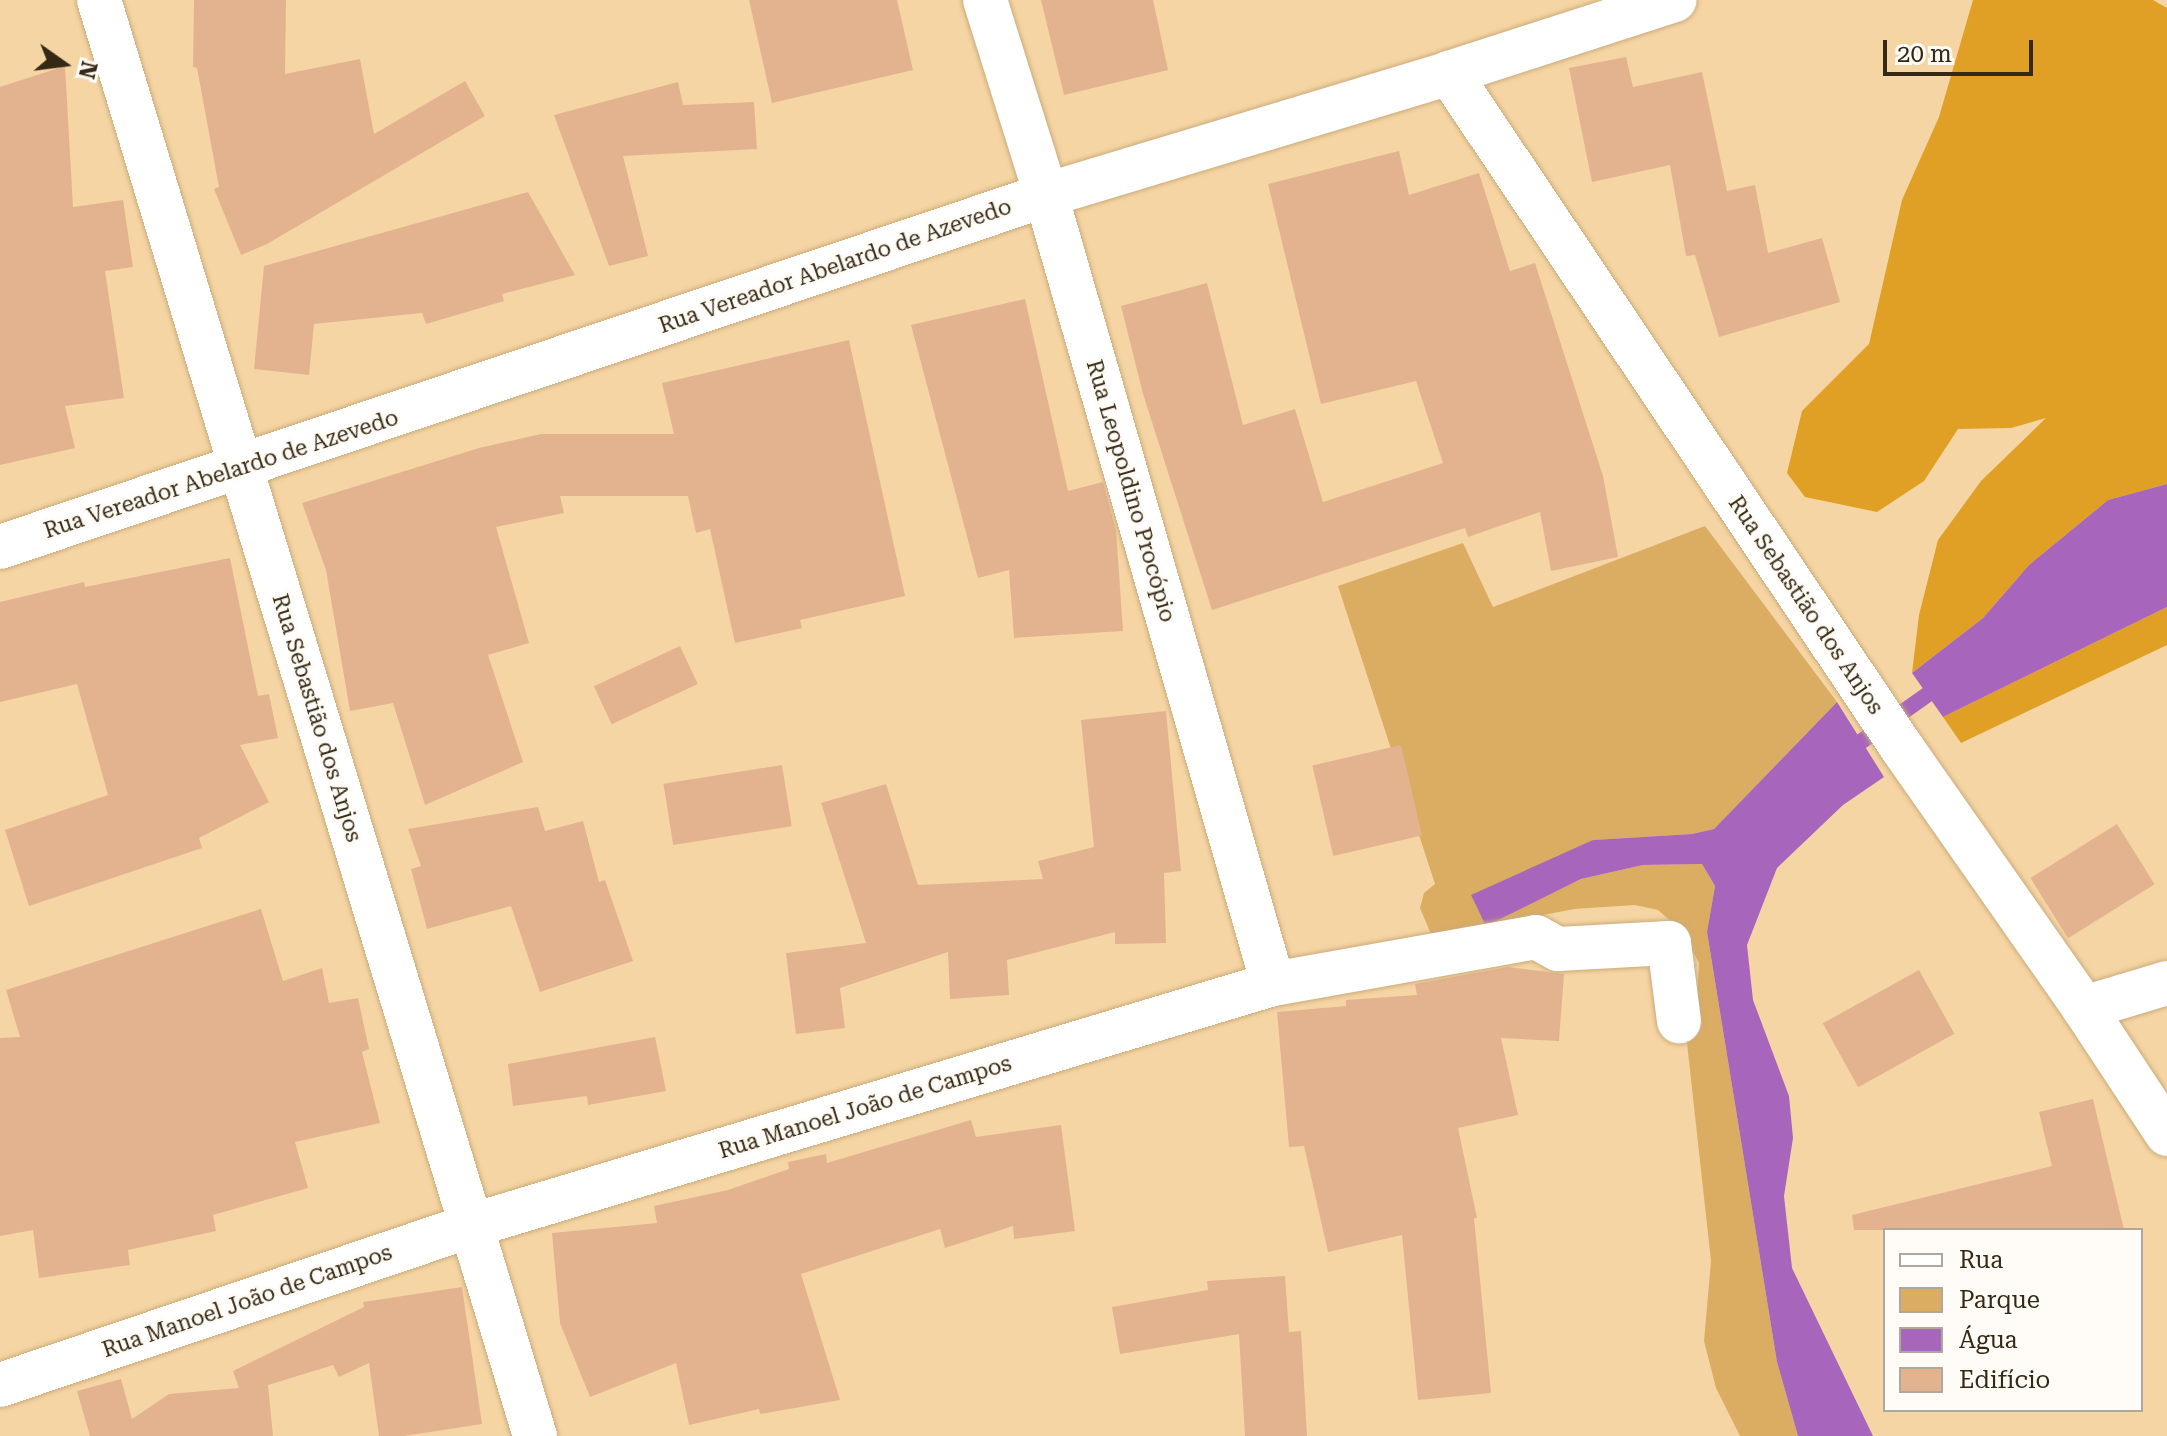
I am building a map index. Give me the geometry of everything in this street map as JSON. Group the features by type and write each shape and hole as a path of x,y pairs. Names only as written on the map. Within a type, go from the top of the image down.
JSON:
{"street":[{"name":"Rua Sebastião dos Anjos","path":"99,0 535,1436"},
{"name":"Rua Leopoldino Procópio","path":"985,0 1046,195 1273,984"},
{"name":"Rua Vereador Abelardo de Azevedo","path":"0,547 1046,195 1449,73 1675,0"},
{"name":"Rua Sebastião dos Anjos","path":"1449,73 1902,748 2084,1008 2167,1134"},
{"name":"Rua Manoel João de Campos","path":"0,1385 470,1226 1273,984 1536,937 1558,949 1669,943 1679,1021"},
{"path":"2084,1008 2167,983"}],"green space":[{"path":"1705,526 1837,702 1714,829 1692,834 1593,840 1486,925 1581,879 1643,865 1702,864 1715,886 1707,932 1777,1362 1798,1436 1740,1436 1716,1388 1704,1341 1711,1261 1686,1034 1697,996 1699,963 1682,931 1658,910 1635,905 1574,909 1486,926 1431,934 1420,908 1424,893 1435,884 1338,586 1463,543 1493,607"}],"shaded area":[{"path":"1973,0 2153,0 2167,8 2167,484 2108,500 2029,565 1983,618 1912,673 1919,615 1938,540 1981,481 2046,418 2011,428 1958,429 1924,481 1877,512 1805,497 1787,473 1802,411 1869,344 1902,200 1939,117"},
{"path":"2167,607 2167,645 1961,743 1943,717"}],"water":[{"path":"2167,484 2167,607 1943,717 1912,673 1983,618 2029,565 2108,500"},
{"path":"1837,702 1884,777 1843,805 1777,868 1747,945 1753,1000 1789,1096 1793,1138 1784,1196 1792,1268 1873,1436 1798,1436 1777,1362 1707,932 1715,886 1702,864 1643,865 1581,879 1486,926 1471,895 1593,840 1692,834 1714,829"}],"building":[{"path":"194,0 286,0 285,74 360,59 374,134 465,81 485,116 267,244 241,255 214,189 219,187 197,68 193,67"},
{"path":"749,0 897,0 913,70 772,103"},
{"path":"1041,0 1153,0 1168,70 1064,95"},
{"path":"1626,57 1633,87 1702,72 1727,191 1755,185 1768,253 1822,238 1840,302 1719,337 1695,255 1686,256 1670,165 1592,182 1569,68"},
{"path":"65,66 73,207 123,200 133,267 105,271 124,398 65,406 75,448 0,465 0,87"},
{"path":"678,82 683,105 754,102 757,149 623,156 648,256 609,266 554,115"},
{"path":"1399,151 1409,195 1479,173 1510,271 1535,263 1603,476 1618,557 1551,571 1540,512 1468,537 1465,528 1212,610 1143,394 1121,306 1207,283 1243,425 1295,409 1323,502 1443,463 1416,381 1321,404 1268,184"},
{"path":"528,192 575,275 502,294 504,301 426,324 422,313 314,324 309,375 254,369 264,266"},
{"path":"1025,299 1068,491 1103,482 1116,530 1123,631 1014,638 1009,570 978,578 911,325"},
{"path":"849,340 905,596 800,620 802,628 735,643 710,529 696,533 688,496 560,496 564,513 496,527 529,643 488,655 523,762 425,805 393,703 350,711 326,570 302,503 479,448 541,434 674,434 662,383"},
{"path":"230,558 258,696 269,694 278,738 240,745 269,802 199,838 202,848 29,906 5,830 108,795 77,684 0,702 0,602 84,582 85,587"},
{"path":"680,646 698,684 612,724 594,686"},
{"path":"1166,711 1181,871 1164,873 1166,943 1115,944 1115,932 1007,960 1009,995 950,999 948,952 840,988 845,1028 796,1034 786,953 866,943 821,803 886,784 918,885 1043,879 1038,861 1094,847 1081,720"},
{"path":"1401,745 1422,836 1333,856 1312,765"},
{"path":"782,765 792,826 673,845 663,784"},
{"path":"538,807 545,831 583,821 599,882 605,880 633,961 540,992 511,906 427,929 411,869 421,866 408,829"},
{"path":"2117,824 2155,884 2068,938 2030,878"},
{"path":"261,909 283,981 322,968 329,1003 358,998 369,1049 362,1052 380,1123 295,1142 308,1188 213,1215 216,1231 128,1250 130,1265 39,1278 33,1230 0,1236 0,1038 20,1037 6,990"},
{"path":"1508,967 1564,974 1559,1041 1501,1038 1518,1115 1458,1128 1477,1218 1474,1218 1491,1393 1418,1400 1402,1235 1328,1252 1304,1146 1289,1147 1277,1012 1346,1006 1346,1000 1417,995 1415,984"},
{"path":"1919,970 1954,1034 1858,1087 1823,1023"},
{"path":"655,1037 666,1091 588,1105 587,1096 513,1106 508,1064"},
{"path":"2093,1099 2124,1228 1854,1230 1852,1215 2052,1166 2039,1112"},
{"path":"971,1120 976,1137 1061,1125 1075,1231 1014,1239 1013,1226 945,1248 940,1229 801,1274 840,1400 760,1414 759,1409 689,1425 676,1363 590,1397 560,1323 552,1233 657,1223 654,1206 728,1190 789,1169 788,1162 826,1154 827,1163"},
{"path":"1285,1276 1289,1332 1301,1331 1307,1436 1245,1436 1239,1334 1120,1354 1112,1307 1208,1290 1207,1281"},
{"path":"462,1287 482,1424 404,1436 379,1436 369,1363 339,1377 333,1365 268,1385 273,1436 90,1436 77,1391 121,1379 132,1419 169,1394 239,1388 233,1371 364,1307 363,1302"}],"waterway":[{"path":"1845,753 1944,683"}]}
